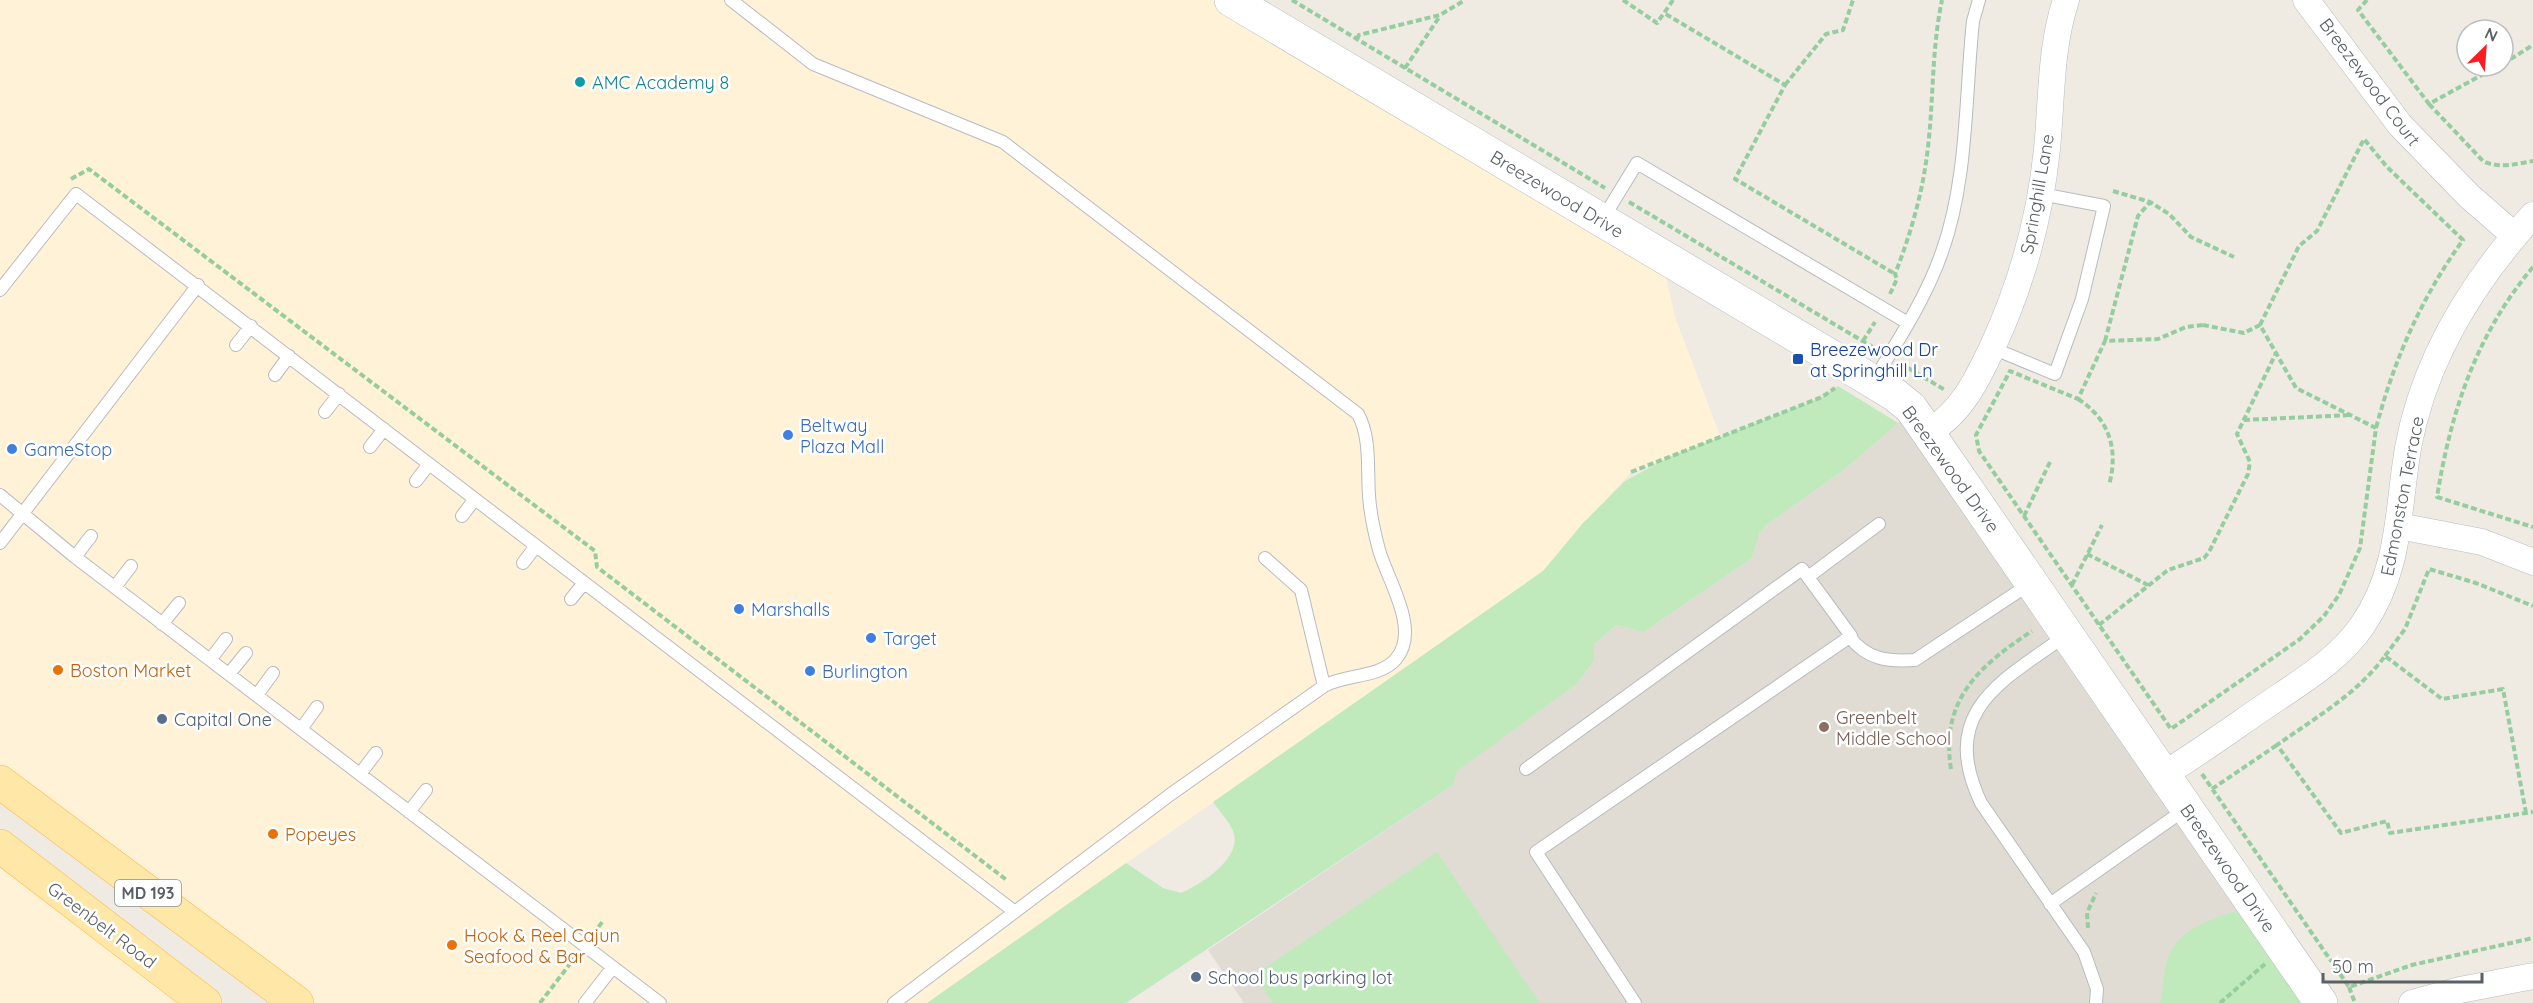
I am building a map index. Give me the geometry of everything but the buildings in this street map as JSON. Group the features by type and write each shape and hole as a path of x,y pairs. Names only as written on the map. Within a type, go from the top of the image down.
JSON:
{"main road":[{"name":"MD 193","path":"0,782 297,1003"},
{"name":"Greenbelt Road","path":"2,851 205,1003"}],"street":[{"name":"Breezewood Drive","path":"1231,0 1610,208 1881,369 1929,432 2163,775 2200,798 2286,951 2320,1003"},
{"name":"Springhill Lane","path":"1929,432 1951,417 1964,401 1992,348 2024,266 2041,194 2047,147 2054,48 2066,0"},
{"name":"Breezewood Court","path":"2306,0 2400,125 2469,196 2515,236"},
{"name":"Edmonston Terrace","path":"2163,775 2316,671 2350,640 2383,590 2393,560 2409,447 2424,390 2451,327 2485,273 2533,215"},
{"path":"2399,526 2482,542 2533,562"},
{"path":"2412,1003 2460,990 2533,976"}],"lane":[{"path":"731,0 813,64 1003,142 1358,414 1365,427 1370,514 1380,553 1403,614 1404,639 1397,658 1386,666 1336,679 1324,686 1171,794 894,1003"},
{"path":"1881,369 1933,277 1950,223 1960,167 1973,21 1979,0"},
{"path":"1610,208 1637,162 1908,323"},
{"path":"0,290 76,194 198,285 1015,912"},
{"path":"1992,348 2055,374 2082,299 2104,206 2041,194"},
{"path":"0,543 198,285"},
{"path":"236,345 251,326"},
{"path":"275,375 289,356"},
{"path":"324,412 339,394"},
{"path":"370,447 384,429"},
{"path":"416,481 429,464"},
{"path":"0,495 162,624 660,1003"},
{"path":"462,516 475,499"},
{"path":"1808,577 1879,524"},
{"path":"75,557 91,536"},
{"path":"524,563 536,546"},
{"path":"1265,558 1301,590 1324,686"},
{"path":"115,587 131,566"},
{"path":"1526,769 1802,569 1859,649 1877,658 1896,662 1915,660 2032,582"},
{"path":"571,599 584,582"},
{"path":"162,624 179,603"},
{"path":"2062,625 1982,700 1967,738 1970,781 1980,803 2084,952 2097,989 2096,1003"},
{"path":"1635,1003 1536,852 1850,637"},
{"path":"210,660 226,639"},
{"path":"229,674 246,653"},
{"path":"256,695 273,674"},
{"path":"300,729 317,706"},
{"path":"360,774 376,753"},
{"path":"410,812 426,790"},
{"path":"2050,904 2200,798"},
{"path":"585,1003 613,967"}],"path":[{"path":"1292,0 1405,68 1610,208 1881,369 1964,401 1987,415"},
{"path":"1357,39 1359,35 1440,15 1465,0"},
{"path":"1623,0 1657,23 1673,0"},
{"path":"1853,0 1843,30 1826,34 1785,85 1735,179 1895,274"},
{"path":"2367,0 2358,10 2429,104 2482,161 2491,165 2510,165 2533,161"},
{"path":"1664,13 1785,85"},
{"path":"1405,68 1440,15"},
{"path":"2515,56 2533,45"},
{"path":"2429,104 2476,78"},
{"path":"2105,341 2158,339 2186,327 2203,326 2244,333 2260,325 2299,246 2318,231 2364,139 2387,167 2463,240 2428,294 2394,363 2376,428 2360,548 2339,596 2324,616 2300,639 2171,729"},
{"path":"2111,191 2150,202 2169,214 2191,237 2234,257"},
{"path":"2078,399 2105,341 2138,216 2150,202"},
{"path":"2533,267 2519,284 2492,328 2465,381 2452,422 2437,497 2533,527"},
{"path":"2260,325 2296,388 2376,428"},
{"path":"2099,625 2168,570 2204,558 2209,552 2248,474 2250,462 2237,440 2243,420 2276,353"},
{"path":"2109,485 2113,453 2109,432 2096,412 2078,399 2010,371 1976,435 1976,443 2191,758 2200,798 2349,987 2355,1003"},
{"path":"2243,420 2351,415"},
{"path":"2024,516 2050,462"},
{"path":"2072,585 2102,525"},
{"path":"2087,554 2148,585"},
{"path":"2200,798 2340,701 2372,674 2405,628 2419,599 2429,569 2476,583 2533,606"},
{"path":"1951,771 1948,752 1950,729 1956,703 1968,684 2012,645 2062,625"},
{"path":"2385,656 2442,699 2504,689 2526,813"},
{"path":"2277,745 2341,834 2387,821 2390,833 2533,812"},
{"path":"2084,952 2096,945 2088,932 2087,913 2098,890"},
{"path":"540,1003 603,921"},
{"path":"2349,987 2412,965 2533,938"},
{"path":"2220,1003 2244,981 2286,951"}],"shaded area":[{"path":"0,0 1231,0 1661,256 1675,317 1721,438 1631,472 1543,571 927,1003 297,1003 0,782"},
{"name":"Greenbelt Middle School","path":"1911,408 2254,905 2218,918 2163,992 2160,1003 1244,1003 1208,950 1453,785 1456,771 1577,684 1594,661 1594,644 1617,625 1644,632 1752,558 1760,532 1768,524 1845,469 1898,423"},
{"path":"0,846 205,1003 0,1003"}],"green space":[{"path":"1838,386 1898,423 1845,469 1768,524 1760,532 1752,558 1644,632 1617,625 1594,644 1594,661 1577,684 1457,771 1453,785 1126,1003 927,1003 1126,863 1163,888 1181,893 1198,884 1225,862 1235,843 1230,826 1213,802 1543,571 1583,523 1625,481 1671,456 1822,397"},
{"path":"1437,852 1540,1003 1273,1003 1254,975"},
{"path":"2254,905 2321,1003 2160,1003 2168,957 2183,936 2205,922"}],"place":[{"name":"AMC Academy 8","path":"580,82"},
{"name":"Breezewood Dr at Springhill Ln","path":"1798,359"},
{"name":"Beltway Plaza Mall","path":"788,435"},
{"name":"GameStop","path":"12,449"},
{"name":"Marshalls","path":"739,609"},
{"name":"Target","path":"871,638"},
{"name":"Boston Market","path":"58,670"},
{"name":"Burlington","path":"810,671"},
{"name":"Capital One","path":"162,719"},
{"name":"Greenbelt Middle School","path":"1824,727"},
{"name":"Popeyes","path":"273,834"},
{"name":"Hook & Reel Cajun Seafood & Bar","path":"452,945"},
{"name":"School bus parking lot","path":"1196,977"}]}
